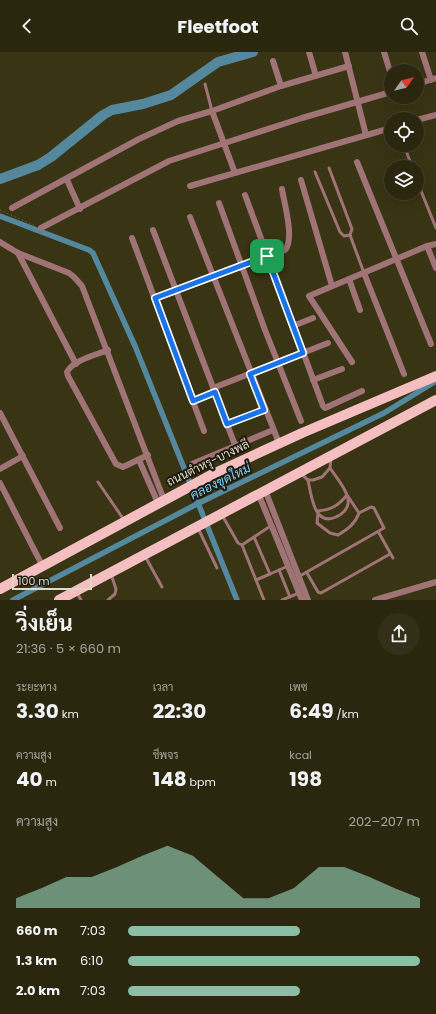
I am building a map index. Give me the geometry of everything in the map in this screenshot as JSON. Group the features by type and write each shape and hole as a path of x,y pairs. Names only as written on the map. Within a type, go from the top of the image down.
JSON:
{"main road":[{"name":"ถนนตำหรุ-บางพลี","path":"0,589 200,480 278,443 436,376"},
{"path":"63,599 78,596 110,573 144,554 331,454 436,400"}],"street":[{"path":"309,52 316,76"},
{"path":"345,52 366,135"},
{"path":"384,52 388,64"},
{"path":"422,52 433,79"},
{"path":"273,61 281,86"},
{"path":"12,208 67,180 154,131 178,121 212,111 281,86 349,66"},
{"path":"41,228 169,161 302,118 384,94"},
{"path":"212,111 235,173"},
{"path":"424,118 436,115"},
{"path":"190,186 384,130"},
{"path":"357,162 430,344"},
{"path":"67,180 80,208"},
{"path":"301,180 332,286"},
{"path":"155,298 285,250 290,241 282,189"},
{"path":"245,195 313,380 325,408 362,391"},
{"path":"219,203 301,421"},
{"path":"190,217 278,443"},
{"path":"154,230 235,445"},
{"path":"132,238 204,431"},
{"path":"0,242 18,253 74,277 82,286 148,455 161,501"},
{"path":"352,362 309,298 310,295 396,258 436,244"},
{"path":"427,246 436,268"},
{"path":"18,253 76,364"},
{"path":"364,273 404,374"},
{"path":"348,279 360,310"},
{"path":"293,326 313,318"},
{"path":"193,401 250,374 328,343"},
{"path":"108,350 69,368 67,372 68,376 116,464 123,467 148,455"},
{"path":"313,380 342,369"},
{"path":"227,424 264,410"},
{"path":"0,413 60,528"},
{"path":"192,464 273,430"},
{"path":"0,468 23,456"},
{"path":"139,460 161,501"},
{"path":"0,483 42,566"},
{"path":"262,492 272,525 288,566 308,600"},
{"path":"262,492 298,577 302,592 302,600"},
{"path":"375,600 436,582"}],"lane":[{"path":"205,84 212,111"},
{"path":"329,168 352,229 350,235 364,273"},
{"path":"316,172 340,232 344,236 350,235"},
{"path":"424,198 436,228"},
{"path":"331,454 330,468 359,513"},
{"path":"308,480 313,480 322,476 330,468"},
{"path":"298,472 308,480 317,512 317,523 330,533 338,535 350,528 359,513 371,507 374,508 384,527 384,530 298,577"},
{"path":"98,482 125,521"},
{"path":"317,512 329,510 339,504 347,495"},
{"path":"317,512 322,518 328,520 337,517 345,511 348,504 347,495"},
{"path":"218,515 236,540 242,545 264,600"},
{"path":"242,545 272,525"},
{"path":"197,526 217,568"},
{"path":"379,532 393,558"},
{"path":"254,537 270,574"},
{"path":"144,554 162,587"},
{"path":"307,572 318,592 321,593 390,554"},
{"path":"256,580 288,566"},
{"path":"280,570 290,597"},
{"path":"108,600 115,594 116,589 110,573"},
{"path":"282,600 302,592"}],"path":[{"path":"0,183 7,179 6,173 23,168 51,154 104,111 117,106 136,103 164,94 222,57 239,52"},
{"path":"0,210 41,228"}],"waterway":[{"path":"0,179 38,165 51,157 103,115 112,110 143,104 171,95 218,62 253,52"},
{"path":"0,216 89,250 93,253 135,346 237,600"},
{"name":"คลองขุดใหม่","path":"13,600 197,504 384,413 436,381"}],"route":[{"path":"267,256 303,353 250,374 264,410 227,424 215,392 193,401 155,298 267,256"}]}
